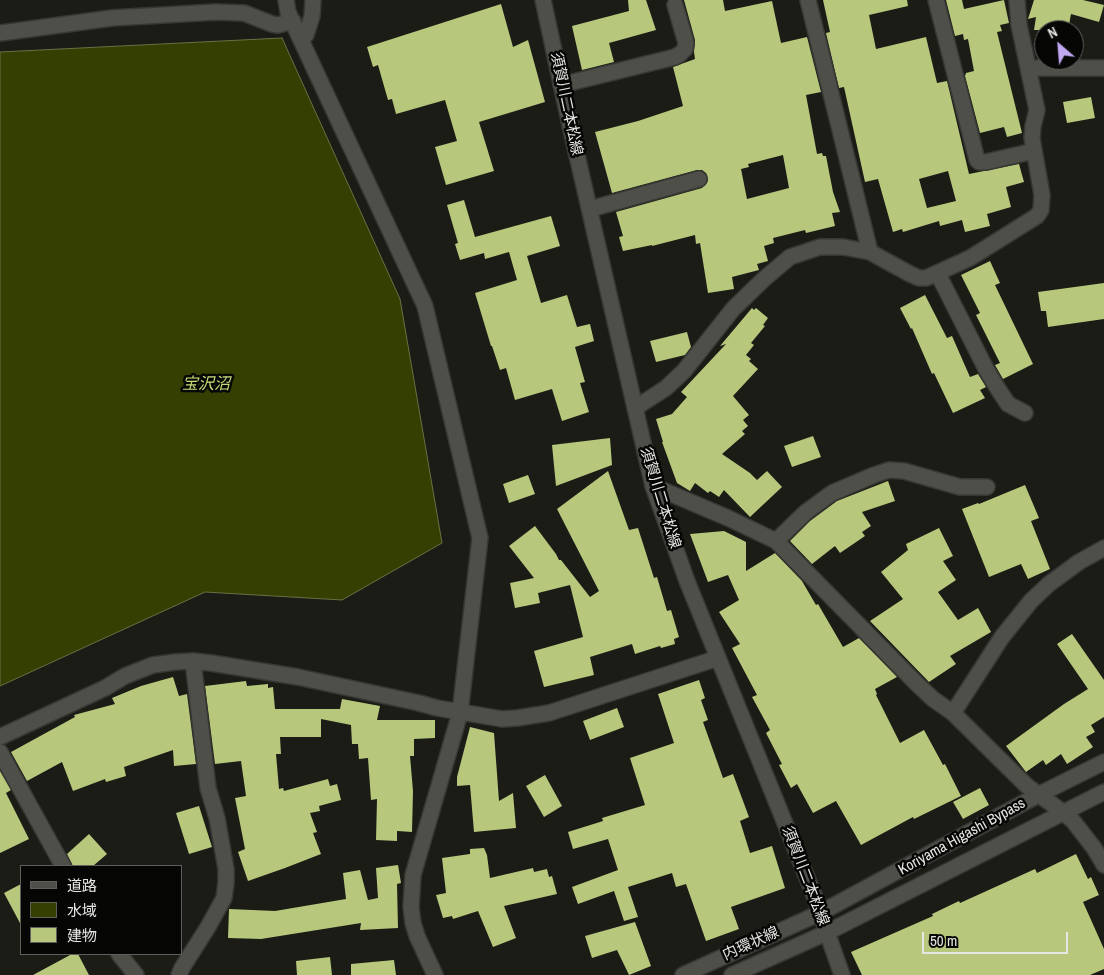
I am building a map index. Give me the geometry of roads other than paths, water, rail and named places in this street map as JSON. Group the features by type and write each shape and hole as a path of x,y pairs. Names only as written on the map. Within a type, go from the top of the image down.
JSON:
{"street":[{"path":"286,0 288,12 426,306 480,538 460,713 413,876 413,923 435,975"},
{"path":"300,38 306,35 312,16 313,0"},
{"name":"須賀川二本松線","path":"544,0 653,486 687,581 820,913 842,975"},
{"path":"808,0 870,252"},
{"path":"936,0 977,160 979,162 986,162 1034,151"},
{"path":"635,408 666,388 684,371 733,309 790,257 827,246 843,247 870,252 919,278 926,278 938,274 994,244 1037,216 1041,210 1042,195 1034,151 1033,126 1037,110 1019,25 1017,0"},
{"path":"562,85 680,54 685,49 686,43 675,5"},
{"path":"0,32 112,18 216,12 244,13 272,24 281,25 293,21"},
{"path":"1028,69 1104,68"},
{"path":"590,209 699,178"},
{"path":"938,274 986,369 1003,397 1008,404 1024,413"},
{"path":"776,541 806,512 832,493 888,470 904,471 960,487 987,487"},
{"path":"653,486 776,541 916,683 933,699 954,713 1004,764 1038,795 1064,813 1084,834 1104,865"},
{"path":"954,713 1002,636 1031,601 1049,584 1079,562 1104,548"},
{"path":"0,737 105,688 125,676 153,665 193,661 298,677 460,713 502,719 549,713 718,658"},
{"path":"179,975 224,898 226,883 226,869 220,835 208,788 193,661"},
{"path":"0,752 62,865"},
{"name":"Koriyama Higashi Bypass","path":"820,913 1038,795 1104,762"},
{"name":"Koriyama Higashi Bypass","path":"826,933 1104,792"},
{"name":"内環状線","path":"683,975 820,913"},
{"name":"内環状線","path":"732,975 826,933"},
{"path":"120,955 136,975"}],"water":[{"name":"宝沢沼","path":"282,38 400,299 442,543 342,600 205,592 0,686 0,52"}]}
